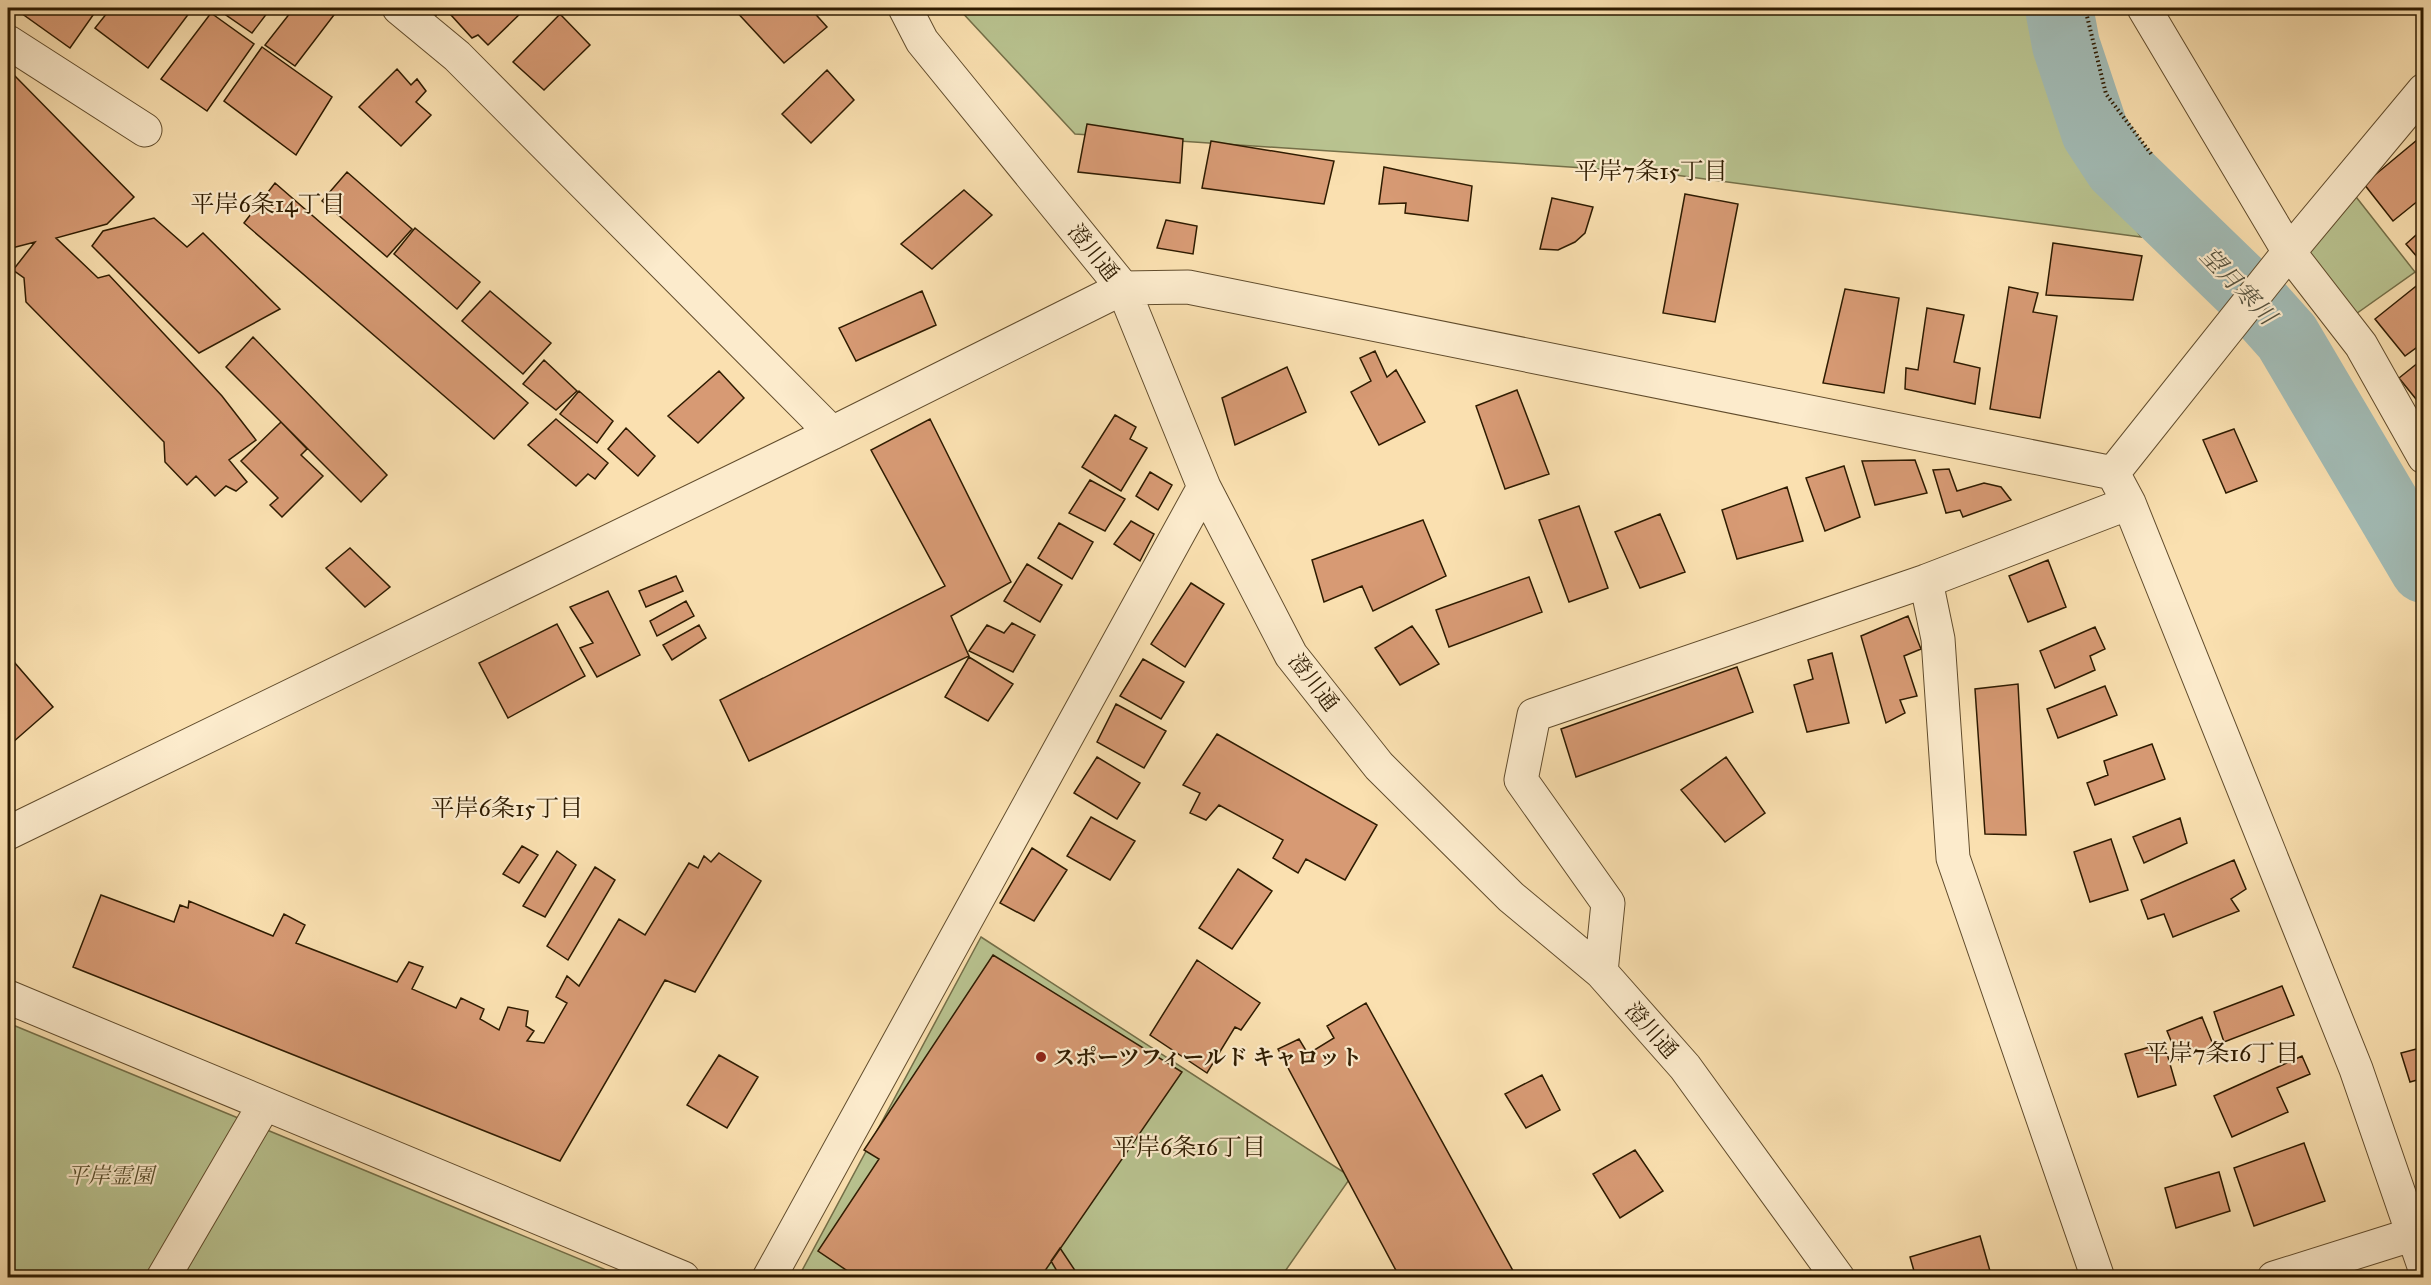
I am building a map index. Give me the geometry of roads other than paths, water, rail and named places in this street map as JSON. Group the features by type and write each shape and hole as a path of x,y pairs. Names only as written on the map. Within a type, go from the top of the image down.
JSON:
{"street":[{"path":"399,8 457,56 832,433"},
{"name":"澄川通","path":"905,8 922,41 1123,288 1204,487 1291,656 1379,766 1510,897 1600,972 1685,1067 1838,1278"},
{"path":"2144,8 2284,259 2361,345 2424,457"},
{"path":"8,42 145,130"},
{"path":"2113,473 2284,259 2423,93"},
{"path":"8,833 832,433 1123,288 1188,287 2113,473"},
{"path":"2113,473 2129,503 2356,1070 2424,1266"},
{"path":"769,1278 1204,487"},
{"path":"1600,972 1608,903 1521,780 1534,714 1926,581 2129,503"},
{"path":"1926,581 1938,639 1953,858 2098,1278"},
{"path":"8,997 264,1106 683,1278"},
{"path":"163,1278 264,1106"},
{"path":"2274,1278 2414,1234"}],"waterway":[{"name":"望月寒川","path":"2059,8 2066,45 2095,132 2118,167 2245,290 2287,337 2424,569"}],"place":[{"name":"スポーツフィールド キャロット","path":"1041,1057"}],"district":[{"name":"平岸7条15丁目","path":"1651,171"},
{"name":"平岸6条14丁目","path":"268,204"},
{"name":"平岸6条15丁目","path":"507,808"},
{"name":"平岸7条16丁目","path":"2222,1053"},
{"name":"平岸6条16丁目","path":"1189,1147"}],"park label":[{"name":"平岸霊園","path":"110,1175"}]}
